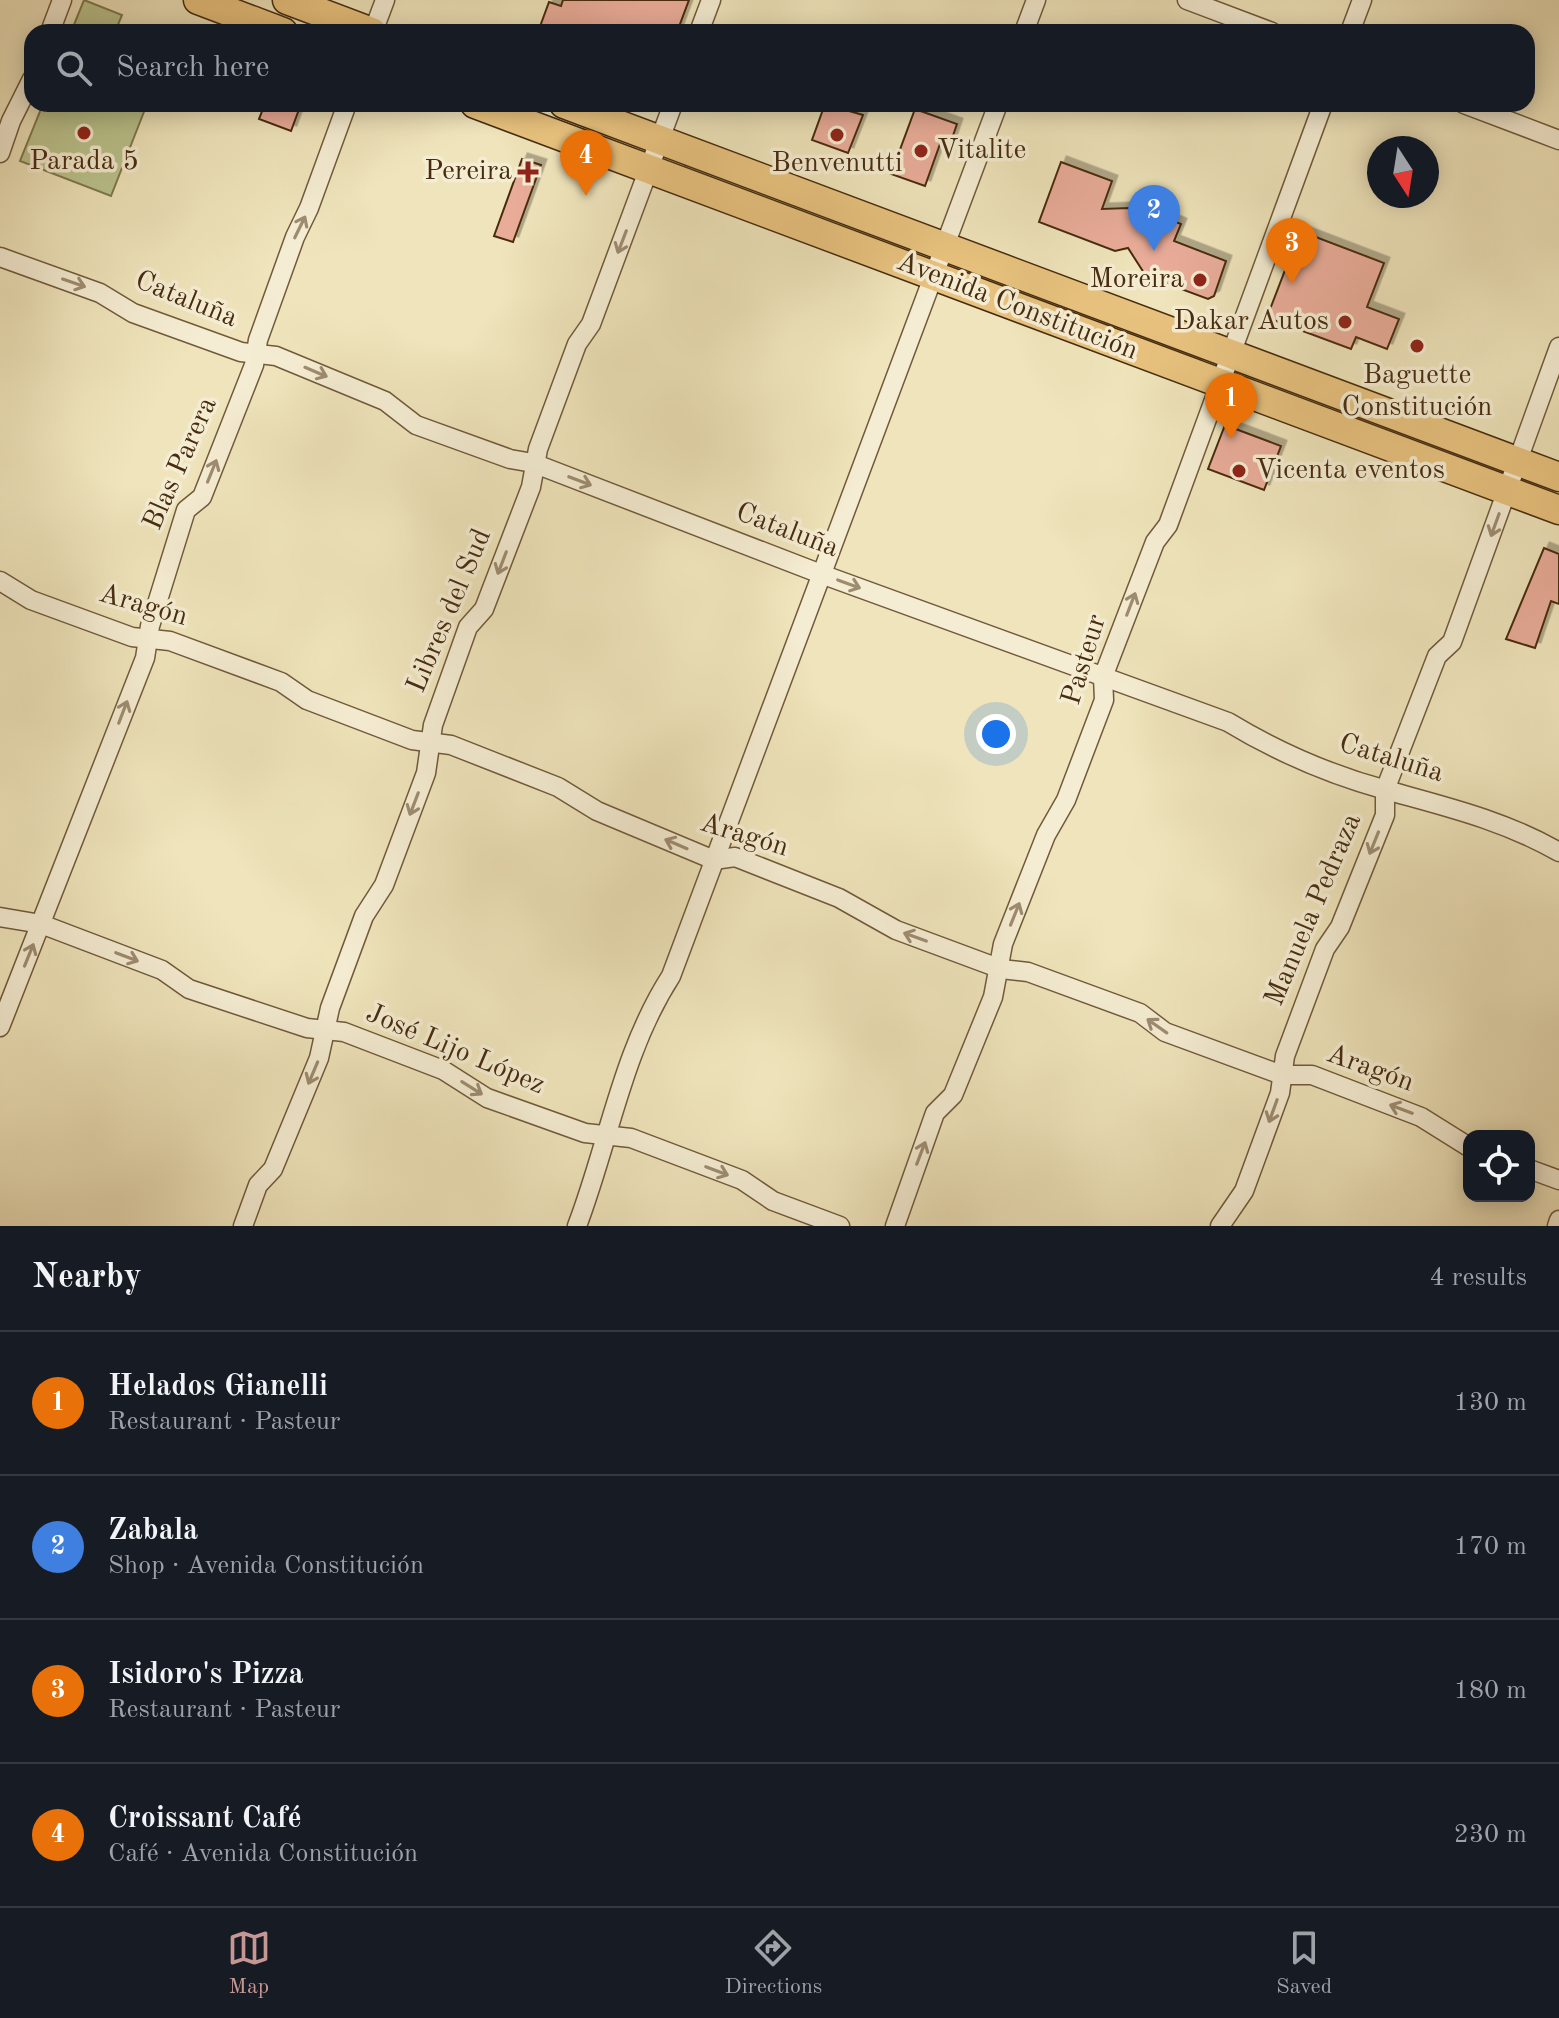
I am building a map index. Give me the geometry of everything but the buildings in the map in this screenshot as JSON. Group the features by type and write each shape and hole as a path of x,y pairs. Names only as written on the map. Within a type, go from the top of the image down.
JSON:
{"main road":[{"path":"198,0 262,24"},
{"path":"287,0 352,24"},
{"name":"Avenida Constitución","path":"496,112 1559,510"},
{"name":"Avenida Constitución","path":"585,112 1559,477"}],"street":[{"path":"53,24 62,0"},
{"path":"376,24 385,0"},
{"path":"702,24 711,0"},
{"path":"1027,24 1036,0"},
{"path":"1187,0 1251,24"},
{"path":"1353,24 1362,0"},
{"path":"0,153 24,95"},
{"name":"Blas Parera","path":"0,1027 145,658 148,638 186,510 202,497 256,354 295,237 309,208 344,112"},
{"name":"Libres del Sud","path":"243,1226 258,1185 273,1169 319,1058 330,1008 364,916 384,885 426,773 433,725 468,627 484,609 531,487 533,463 577,344 591,324 670,112"},
{"path":"577,1226 608,1136 612,1112 648,1012 671,976 995,112"},
{"name":"Pasteur","path":"895,1226 935,1113 953,1095 993,997 1001,969 1003,944 1046,835 1066,800 1104,700 1103,677 1155,542 1168,525 1320,112"},
{"path":"1485,112 1559,140"},
{"name":"Cataluña","path":"0,257 100,293 133,313 241,352 276,356 385,401 416,425 510,459 533,463 821,574 1228,722 1272,749 1385,790 1428,799 1529,834 1559,852"},
{"name":"Manuela Pedraza","path":"1220,1226 1244,1191 1280,1093 1285,1056 1325,949 1340,927 1385,815 1385,790 1437,656 1452,642 1559,347"},
{"name":"Aragón","path":"0,581 31,600 132,637 170,641 281,682 307,700 412,740 451,745 558,787 597,811 714,860 735,857 839,898 896,930 1001,969 1028,972 1140,1013 1165,1032 1282,1075 1312,1075 1421,1117 1463,1143"},
{"name":"José Lijo López","path":"0,917 41,924 162,970 189,989 307,1028 344,1032 443,1070 487,1098 585,1133 631,1138 742,1180 773,1201 840,1226"},
{"path":"1535,1171 1559,1180"},
{"path":"1557,1226 1559,1220"}],"green space":[{"path":"84,0 122,15 118,24 74,24"},
{"name":"Parada 5","path":"40,112 144,112 111,196 20,161"},
{"path":"686,163 916,248 913,255 684,169"},
{"path":"969,270 1201,359 1197,361 970,276"}],"place":[{"name":"Parada 5","path":"84,133"},
{"name":"Benvenutti","path":"837,135"},
{"name":"Vitalite","path":"921,151"},
{"name":"Pereira","path":"528,172"},
{"name":"Croissant Café","path":"586,196"},
{"name":"Zabala","path":"1154,251"},
{"name":"Moreira","path":"1200,280"},
{"name":"Isidoro's Pizza","path":"1292,284"},
{"name":"Dakar Autos","path":"1345,322"},
{"name":"Baguette Constitución","path":"1417,346"},
{"name":"Helados Gianelli","path":"1231,439"},
{"name":"Vicenta eventos","path":"1239,471"}]}
